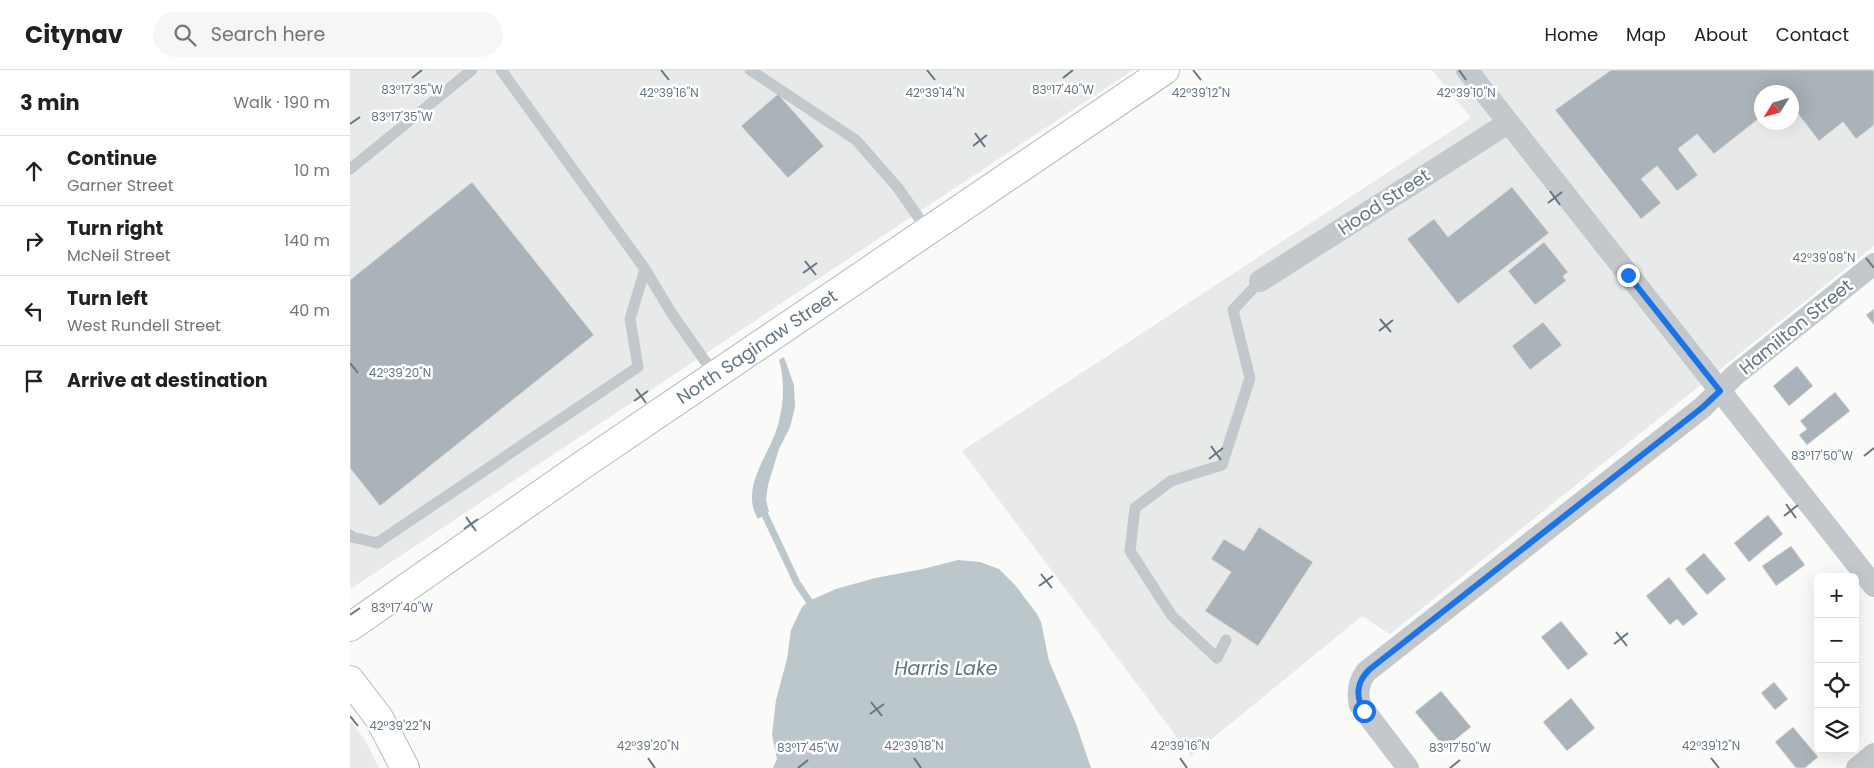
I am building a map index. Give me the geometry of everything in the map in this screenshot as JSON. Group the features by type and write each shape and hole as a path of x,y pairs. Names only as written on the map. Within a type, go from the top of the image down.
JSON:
{"street":[{"name":"North Saginaw Street","path":"350,627 584,464 1165,70"},
{"path":"1467,70 1874,586"},
{"name":"Hood Street","path":"1260,281 1508,123"},
{"name":"Hamilton Street","path":"1408,768 1364,711 1358,698 1359,685 1370,669 1703,407 1735,375 1874,264"},
{"path":"350,680 379,718 405,768"},
{"path":"1857,768 1874,754"}],"lane":[{"path":"350,169 472,70"},
{"path":"500,70 645,269 672,314 715,375"},
{"path":"750,70 856,140 898,188 928,231"},
{"path":"350,535 377,543 638,367 630,319 645,269"},
{"path":"1226,640 1217,658 1172,616 1130,551 1135,508 1171,481 1222,464 1250,378 1233,310 1260,281"}],"shaded area":[{"path":"350,70 1133,70 352,588 350,586"},
{"path":"1432,70 1874,70 1874,246 1390,634 1362,616 1191,756 962,451 1471,118"},
{"path":"350,721 365,740 379,768 350,768"}],"water":[{"path":"784,357 794,385 795,407 790,427 779,449 768,485 766,500 769,512 758,519 753,507 752,495 758,471 774,436 780,417 783,401 783,384 779,360"},
{"name":"Harris Lake","path":"958,560 980,562 999,569 1015,585 1037,614 1041,622 1049,661 1076,724 1091,768 773,768 777,759 772,735 776,700 787,659 791,630 802,607 809,601 836,589 875,578"}],"building":[{"path":"1611,70 1874,70 1874,125 1856,139 1843,122 1819,141 1799,115 1799,85 1754,85 1754,122 1714,154 1697,134 1678,149 1698,175 1677,191 1657,166 1641,179 1661,203 1641,219 1555,110"},
{"path":"778,94 824,146 788,178 741,126"},
{"path":"472,182 594,335 380,506 350,468 350,280"},
{"path":"1512,187 1549,233 1458,304 1407,239 1434,219 1448,237"},
{"path":"1544,242 1568,272 1563,276 1566,281 1535,305 1508,271"},
{"path":"1874,309 1874,325 1866,315"},
{"path":"1543,322 1562,345 1530,370 1512,346"},
{"path":"1797,366 1813,386 1789,406 1773,386"},
{"path":"1835,392 1850,411 1807,445 1799,435 1807,429 1800,421"},
{"path":"1768,515 1783,534 1749,562 1734,543"},
{"path":"1259,527 1313,562 1258,646 1205,611 1231,572 1211,559 1224,539 1244,551"},
{"path":"1791,546 1805,565 1776,586 1762,566"},
{"path":"1704,553 1726,579 1707,595 1685,569"},
{"path":"1669,577 1698,614 1683,626 1677,619 1670,625 1646,596"},
{"path":"1561,621 1588,654 1568,670 1541,637"},
{"path":"1774,682 1788,699 1775,710 1761,693"},
{"path":"1441,691 1471,727 1445,748 1415,712"},
{"path":"1571,698 1595,728 1567,751 1543,722"},
{"path":"1793,727 1818,757 1805,768 1796,768 1775,742"}],"waterway":[{"path":"765,515 797,583 809,601"}],"route":[{"path":"1364,711 1360,705 1358,692 1359,685 1366,672 1703,407 1720,391 1628,275"}]}
